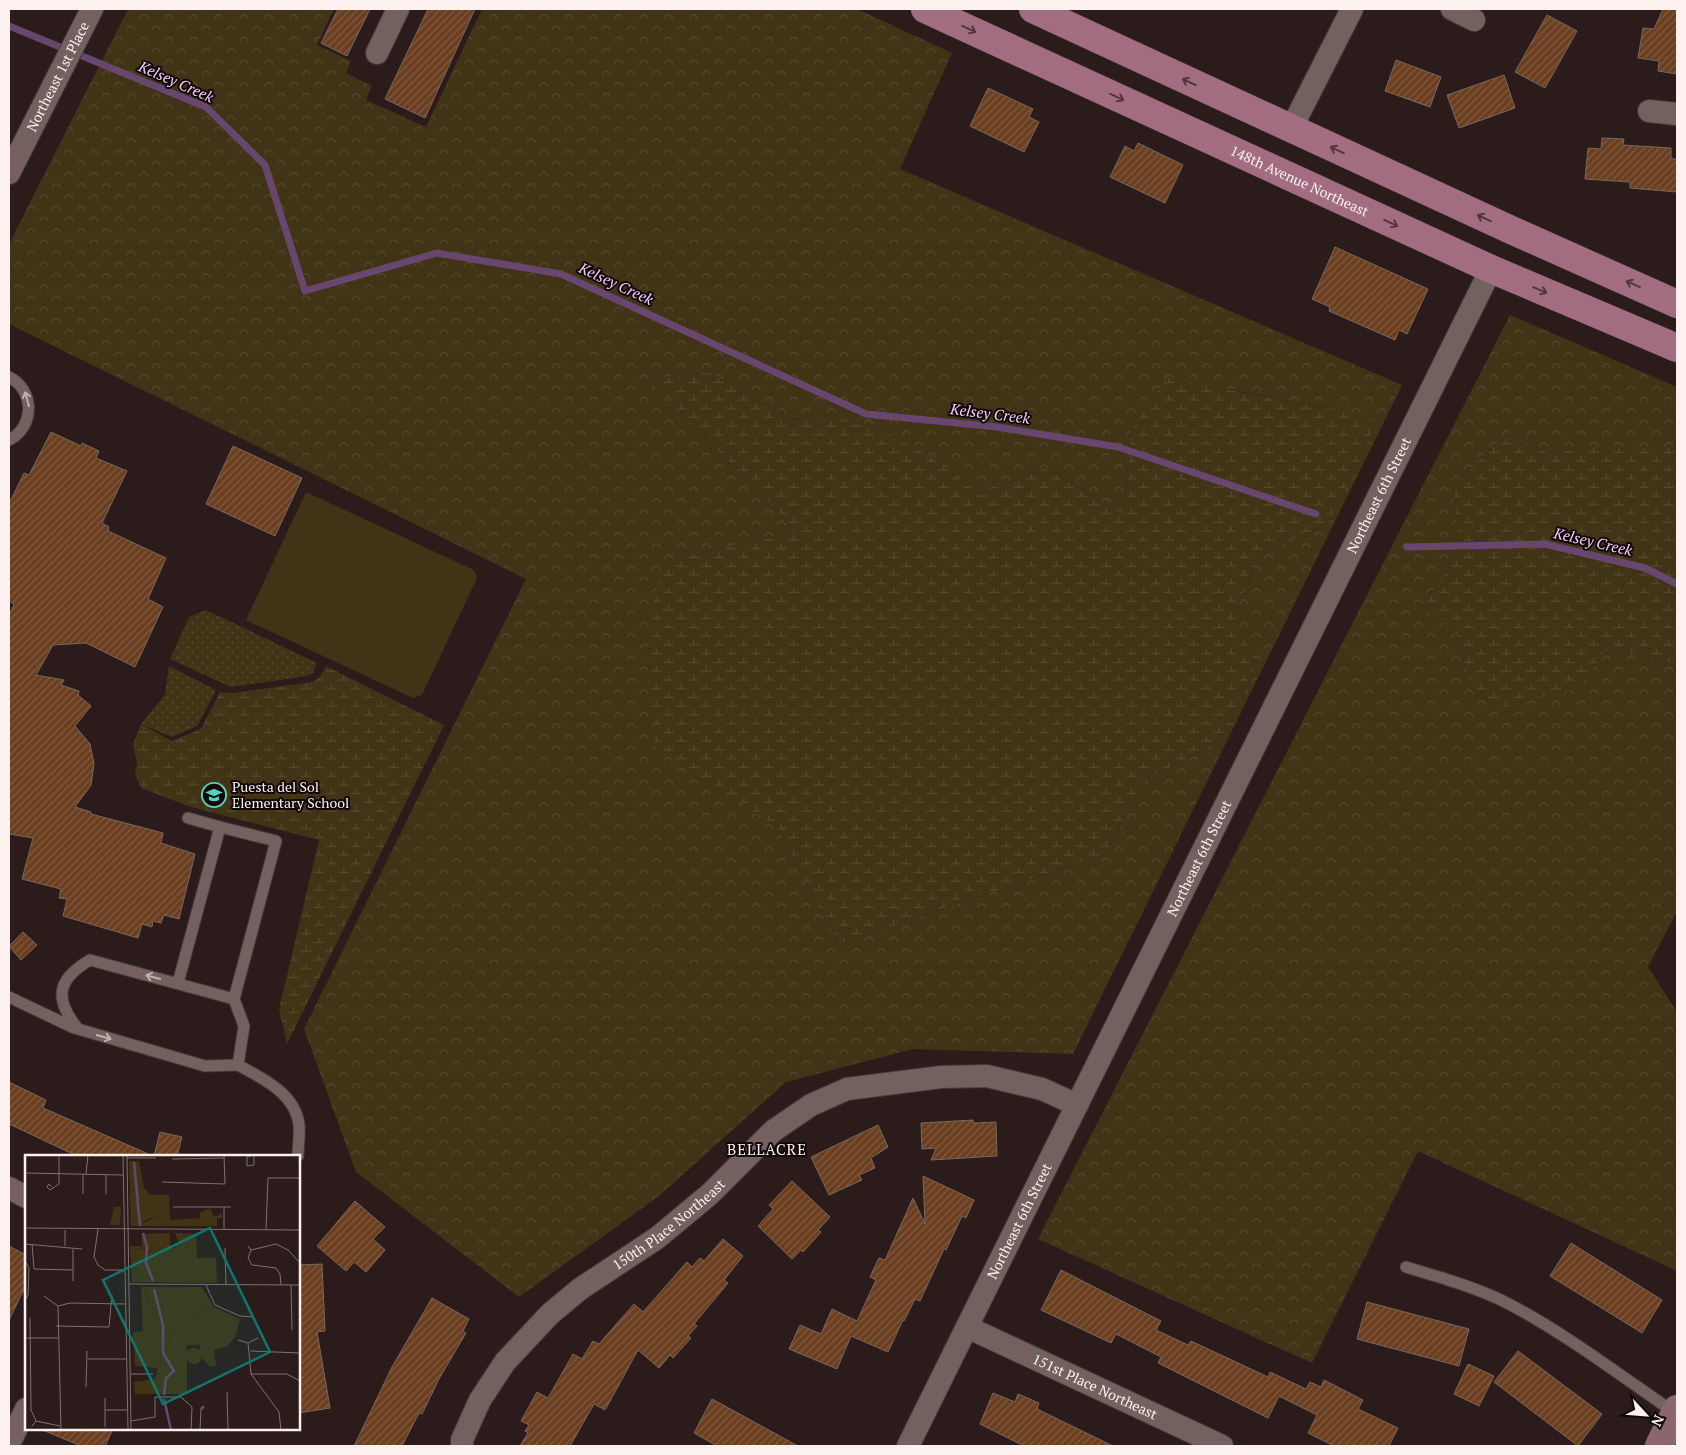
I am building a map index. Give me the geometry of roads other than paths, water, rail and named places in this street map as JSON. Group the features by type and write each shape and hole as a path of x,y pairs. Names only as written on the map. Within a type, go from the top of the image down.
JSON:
{"main road":[{"name":"148th Avenue Northeast","path":"925,9 1492,269 1677,348"},
{"path":"1033,9 1291,129 1677,302"},
{"path":"1632,329 1677,339"},
{"path":"1659,1446 1676,1411"}],"street":[{"name":"Northeast 1st Place","path":"9,173 92,9"},
{"path":"377,53 398,9"},
{"path":"1291,129 1352,9"},
{"path":"1452,9 1474,20"},
{"path":"1649,111 1677,114"},
{"name":"Northeast 6th Street","path":"908,1446 1492,269"},
{"name":"150th Place Northeast","path":"462,1446 462,1440 480,1400 506,1362 550,1314 580,1289 657,1238 710,1194 773,1131 811,1105 847,1089 942,1077 987,1076 1042,1089 1077,1105"},
{"path":"9,1188 25,1196"},
{"name":"151st Place Northeast","path":"967,1327 1222,1446"},
{"path":"9,1444 25,1411"}],"lane":[{"path":"9,377 20,384 26,393 29,405 28,417 23,428 9,440"},
{"path":"188,818 276,841 234,999 244,1026 238,1065"},
{"path":"178,983 220,826"},
{"path":"78,1029 64,1012 61,988 73,970 90,960 234,999"},
{"path":"9,997 78,1029 205,1066 238,1065 268,1082 291,1103 299,1124 298,1155"},
{"path":"1406,1267 1473,1288 1504,1302 1537,1320 1676,1411"}],"waterway":[{"name":"Kelsey Creek","path":"9,26 206,107 265,165 305,291 437,253 561,274 866,414 997,427 1118,447 1316,514"},
{"name":"Kelsey Creek","path":"1407,547 1545,544 1645,568 1677,584"}],"place":[{"name":"Puesta del Sol Elementary School","path":"214,795"}],"district":[{"name":"BELLACRE","path":"767,1150"}]}
